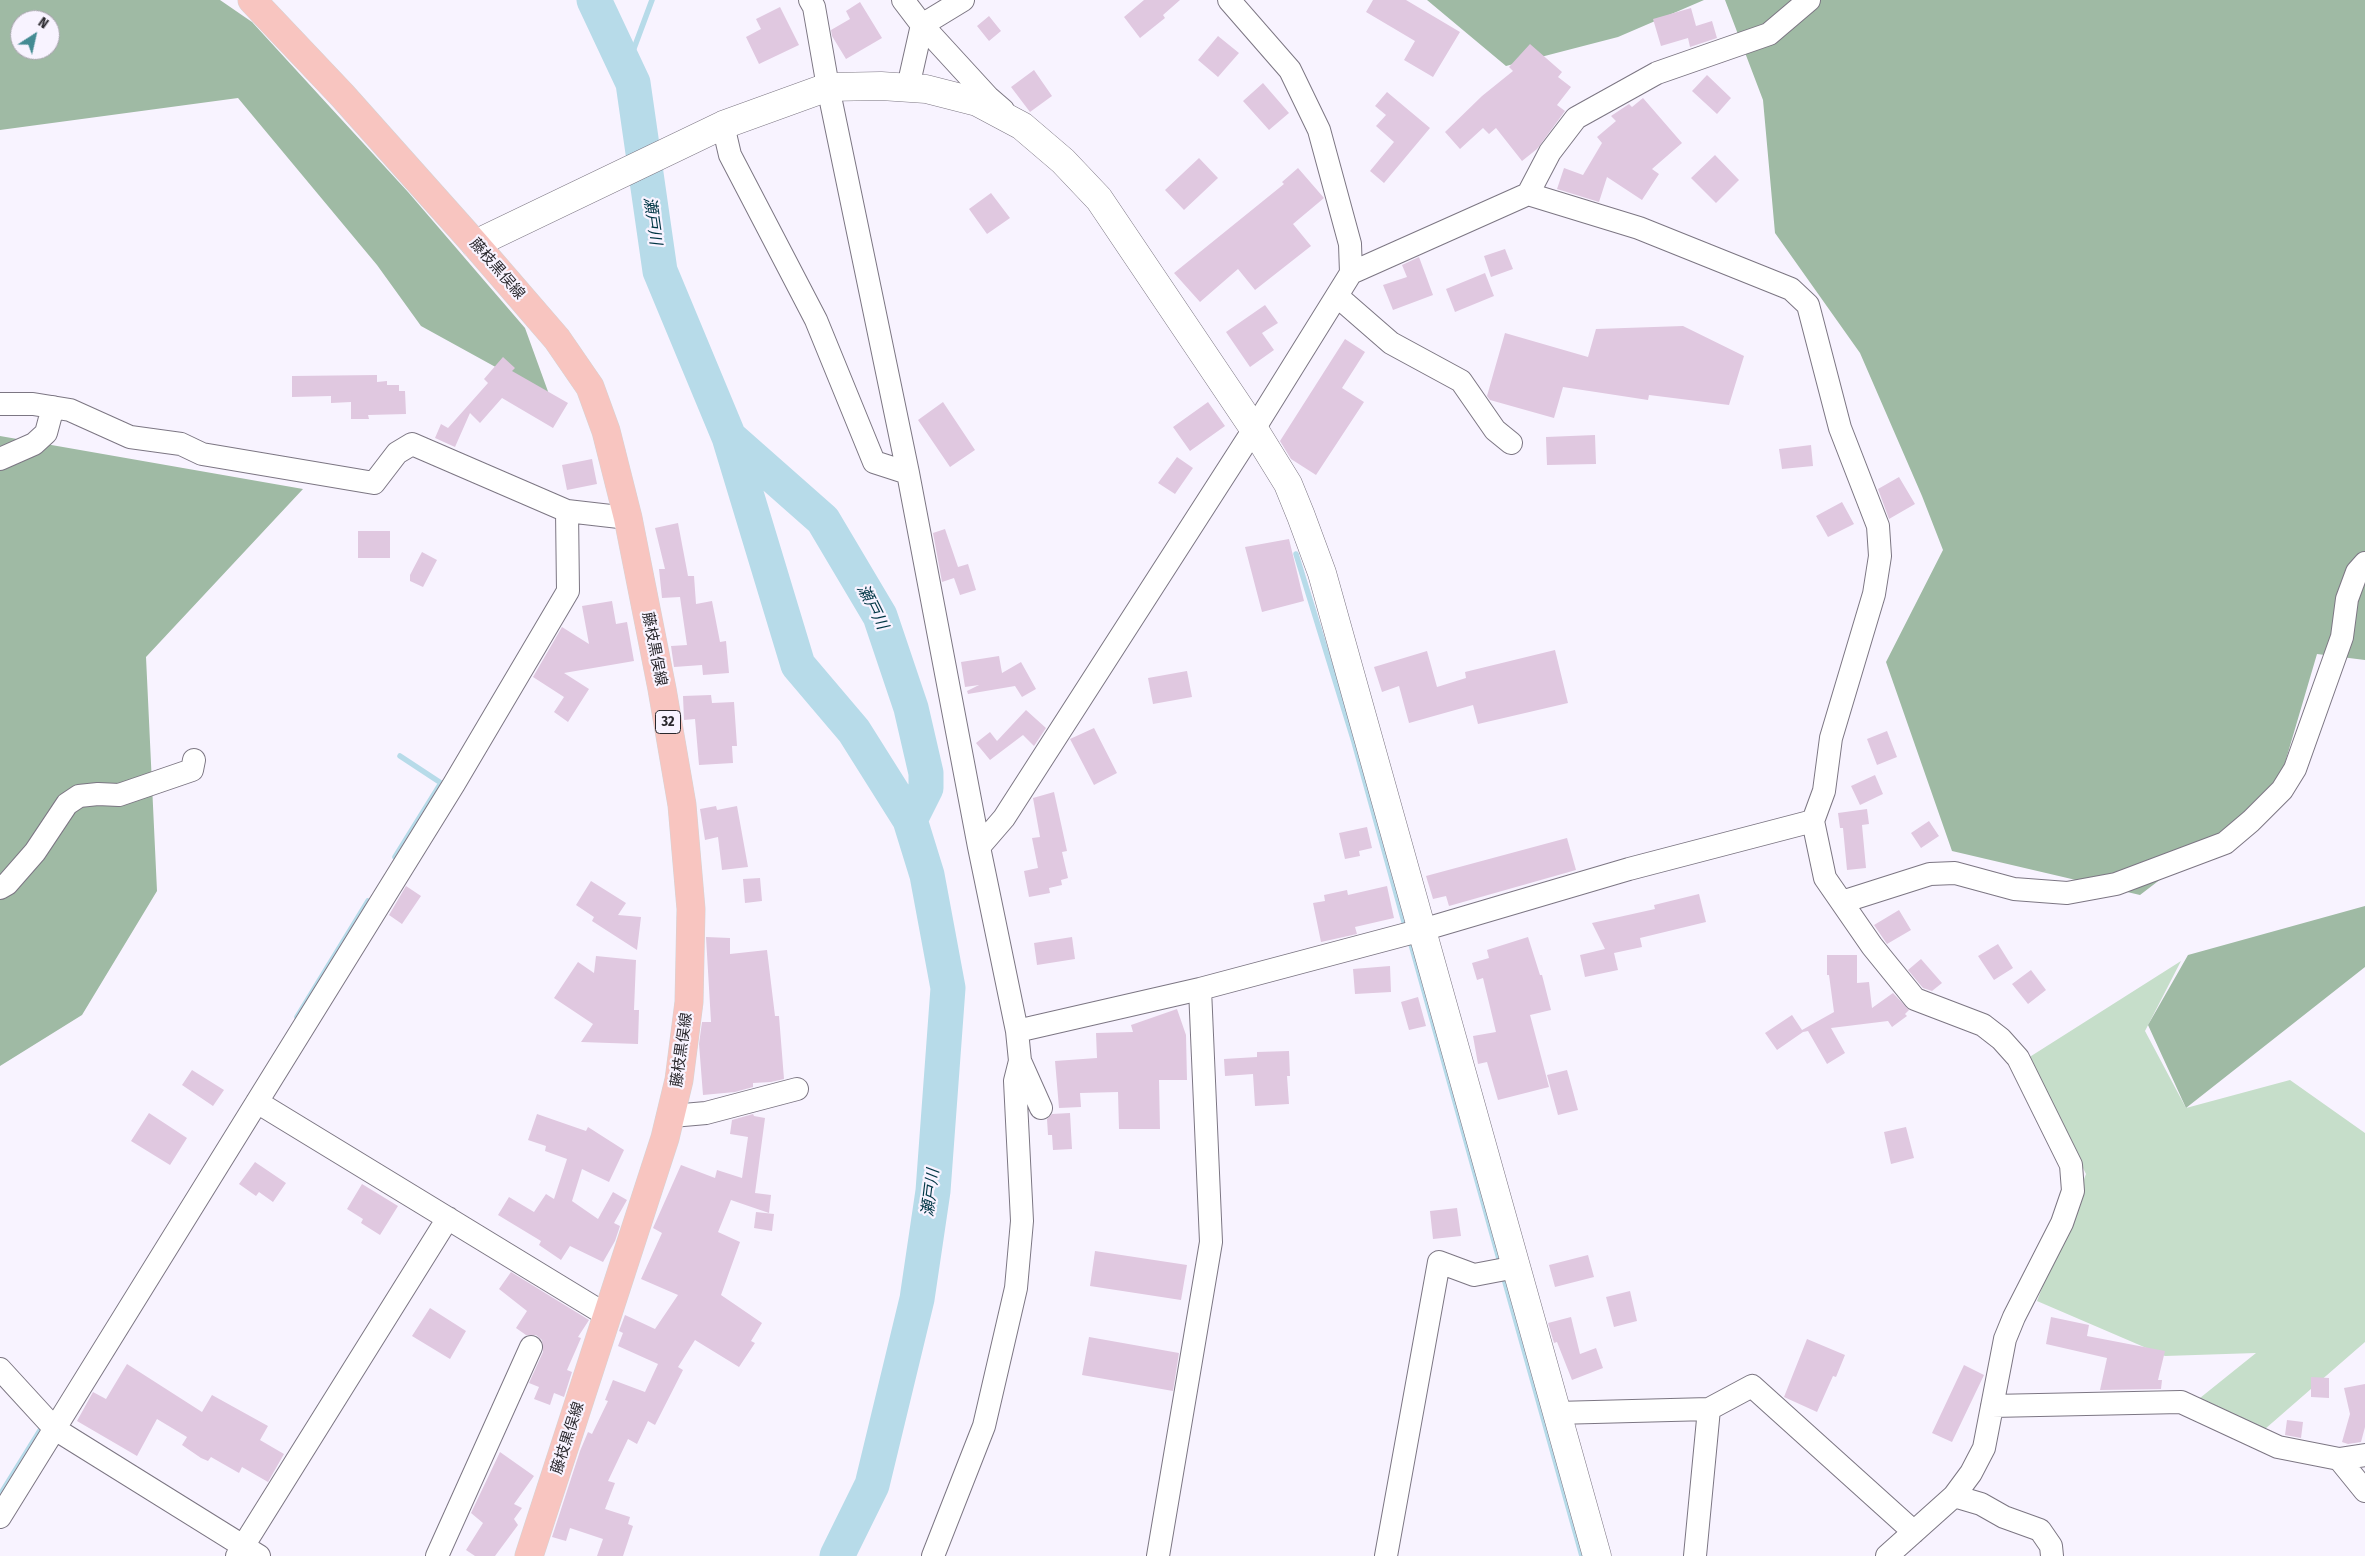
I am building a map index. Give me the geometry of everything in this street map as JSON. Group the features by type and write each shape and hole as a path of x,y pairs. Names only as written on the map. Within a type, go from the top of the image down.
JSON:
{"main road":[{"name":"藤枝黒俣線","path":"252,0 342,95 476,244 558,339 590,387 606,431 628,518 682,804 691,909 688,1002 679,1080 672,1116 530,1556"}],"street":[{"path":"810,0 814,7 828,86 908,472 979,847 1017,1031 1020,1061 1041,1108"},
{"path":"903,0 922,25 988,97 1063,161 1099,199 1254,429 1288,484 1322,573 1597,1556"},
{"path":"908,87 922,25 963,0"},
{"path":"979,847 1004,818 1254,429 1351,273 1350,244 1319,130 1290,70 1229,0"},
{"path":"1351,273 1528,194 1550,152 1576,118 1657,72 1769,34 1809,0"},
{"path":"476,244 514,224 723,125 828,86 926,89 977,102 1022,126"},
{"path":"723,125 730,155 816,320 874,462 908,472"},
{"path":"1528,194 1639,228 1791,289 1808,305 1840,428 1878,526 1880,556 1874,594 1831,738 1824,791 1813,821 1825,878 1872,946 1915,999 1983,1025 2001,1039 2018,1058 2071,1165 2073,1190 2062,1223 2014,1317 2005,1339 1984,1448 1971,1473 1954,1496 1887,1556"},
{"path":"1338,296 1391,343 1461,381 1495,430 1511,443"},
{"path":"0,404 33,404 70,410 130,437 181,444 202,454 374,483 397,453 412,444 567,511 628,518"},
{"path":"0,459 34,444 46,432 53,407"},
{"path":"0,1517 454,784 568,591 567,511"},
{"path":"1842,902 1930,874 1955,873 2014,889 2067,893 2116,884 2225,843 2251,821 2282,790 2295,769 2342,637 2347,599 2357,572 2365,563"},
{"path":"0,888 8,884 35,852 68,804 79,796 98,794 119,795 192,770 194,760"},
{"path":"1017,1031 1200,989 1422,930 1629,869 1813,821"},
{"path":"1158,1556 1211,1242 1200,989"},
{"path":"933,1556 984,1426 1016,1288 1022,1221 1015,1081 1020,1061"},
{"path":"672,1116 706,1113 797,1089"},
{"path":"257,1102 608,1316"},
{"path":"0,1369 55,1429 246,1553 448,1218"},
{"path":"1386,1556 1439,1262 1474,1275 1516,1267"},
{"path":"437,1556 531,1347"},
{"path":"1556,1413 1709,1409 1752,1386 1914,1532"},
{"path":"1992,1406 2181,1402 2278,1447 2339,1459 2365,1454"},
{"path":"1695,1556 1709,1409"},
{"path":"2339,1459 2365,1491"},
{"path":"1954,1496 1981,1504 2004,1517 2040,1530 2051,1546 2052,1556"}],"green space":[{"path":"0,0 220,0 252,22 408,192 525,328 550,397 421,326 377,265 238,98 0,130"},
{"path":"1427,0 1704,0 1618,37 1506,66"},
{"path":"1725,0 2365,0 2365,660 2317,654 2277,790 2140,895 1952,851 1886,662 1943,550 1922,496 1860,353 1775,233 1763,100"},
{"path":"0,436 303,489 146,657 157,891 82,1015 0,1066"},
{"path":"2365,906 2365,967 2186,1108 2148,1025 2188,955"},
{"path":"2181,961 2145,1031 2186,1108 2290,1080 2365,1133 2365,1342 2265,1429 2195,1402 2256,1353 2165,1356 2037,1301 2086,1174 2028,1058"}],"building":[{"path":"1144,0 1180,0 1163,15 1165,18 1140,38 1124,17"},
{"path":"1373,0 1406,0 1460,32 1433,77 1404,60 1415,41 1366,12"},
{"path":"860,2 882,38 846,59 832,36 831,30 850,19 846,11"},
{"path":"780,7 799,45 759,64 746,37 761,29 756,19"},
{"path":"1691,8 1696,26 1712,21 1717,38 1690,47 1688,38 1661,46 1653,19"},
{"path":"989,16 1001,31 989,41 977,26"},
{"path":"1218,36 1239,53 1218,77 1198,60"},
{"path":"1530,44 1562,72 1558,77 1571,87 1557,105 1565,111 1537,149 1522,161 1496,128 1489,134 1483,128 1460,149 1445,132 1482,96 1513,71 1509,67"},
{"path":"1034,70 1052,96 1030,112 1011,87"},
{"path":"1707,75 1731,98 1717,114 1692,91"},
{"path":"1263,83 1289,113 1269,130 1243,101"},
{"path":"1387,92 1430,128 1384,183 1370,171 1394,142 1376,126 1386,115 1375,106"},
{"path":"1643,98 1682,143 1652,169 1659,174 1642,200 1607,177 1599,202 1557,189 1564,168 1583,175 1602,143 1597,137 1616,121 1611,116 1629,104 1632,107"},
{"path":"1715,155 1739,180 1716,203 1691,178"},
{"path":"1199,158 1218,178 1184,210 1165,190"},
{"path":"1298,168 1324,198 1293,224 1311,246 1255,290 1238,269 1200,302 1174,273 1284,184 1282,182"},
{"path":"991,193 1010,218 987,234 969,209"},
{"path":"1505,249 1513,269 1491,277 1484,256"},
{"path":"1419,257 1433,295 1393,310 1383,285 1407,277 1402,265"},
{"path":"1485,273 1494,296 1455,312 1446,289"},
{"path":"1265,305 1278,323 1262,333 1274,350 1250,367 1226,332"},
{"path":"1683,326 1744,356 1729,405 1649,395 1648,400 1563,387 1554,418 1490,400 1487,396 1505,333 1588,357 1596,329"},
{"path":"1345,339 1365,352 1342,388 1364,402 1316,475 1291,459 1280,441"},
{"path":"503,357 515,368 512,371 568,403 553,428 502,398 480,423 470,413 455,447 435,438 441,424 448,428 488,383 484,379"},
{"path":"377,375 377,382 387,381 387,385 399,385 399,391 405,391 406,414 368,415 369,419 351,419 351,402 331,403 331,396 292,397 292,376"},
{"path":"943,402 975,450 950,467 918,420"},
{"path":"1208,402 1225,426 1190,451 1173,427"},
{"path":"1595,435 1596,464 1547,465 1546,437"},
{"path":"1811,445 1813,466 1782,469 1779,449"},
{"path":"1177,457 1193,468 1175,494 1158,483"},
{"path":"592,459 597,484 567,490 562,465"},
{"path":"1899,477 1915,504 1889,519 1878,489"},
{"path":"1842,502 1854,524 1828,537 1816,516"},
{"path":"678,523 688,576 694,576 696,604 712,601 720,642 726,641 729,673 703,675 702,665 674,667 671,646 687,645 680,597 662,598 659,569 665,569 655,528"},
{"path":"945,529 958,567 968,564 976,590 960,595 954,578 942,582 933,533"},
{"path":"358,531 390,531 390,558 358,558"},
{"path":"1289,539 1304,601 1262,612 1245,547"},
{"path":"422,552 437,560 423,587 410,581 410,575"},
{"path":"612,601 616,624 627,622 634,661 564,673 589,689 568,722 554,712 564,697 533,677 562,627 589,644 582,606"},
{"path":"1555,650 1568,703 1478,724 1473,705 1409,723 1399,686 1382,692 1374,667 1427,651 1437,687 1466,678 1465,672"},
{"path":"999,656 1002,673 1021,662 1036,689 1022,697 1015,686 968,694 967,691 979,685 965,687 961,662"},
{"path":"1187,671 1192,697 1153,704 1148,678"},
{"path":"711,695 712,703 734,702 737,746 732,746 733,763 699,765 695,719 684,720 683,696"},
{"path":"1026,710 1046,728 1034,746 1023,735 990,760 976,743 990,732 997,741"},
{"path":"1094,728 1117,773 1094,785 1070,739"},
{"path":"1887,731 1897,757 1877,765 1867,739"},
{"path":"1875,775 1883,794 1860,805 1851,786"},
{"path":"1054,792 1067,851 1062,852 1068,878 1061,880 1062,885 1049,888 1050,893 1029,897 1024,871 1038,868 1032,838 1040,837 1033,798"},
{"path":"716,806 717,810 737,806 748,867 722,870 718,837 705,840 700,809"},
{"path":"1867,809 1869,824 1862,825 1866,868 1847,870 1843,828 1840,828 1838,813"},
{"path":"1929,821 1939,836 1921,848 1911,833"},
{"path":"1367,827 1372,848 1359,851 1360,856 1345,859 1339,833"},
{"path":"1567,838 1576,870 1449,906 1446,896 1433,899 1426,876"},
{"path":"760,878 762,901 745,903 743,879"},
{"path":"591,881 626,903 618,915 641,917 637,950 592,921 594,917 576,905"},
{"path":"406,886 421,896 402,924 389,915"},
{"path":"1387,886 1394,918 1355,927 1357,934 1321,942 1313,903 1325,901 1324,895 1347,890 1348,895"},
{"path":"1699,894 1706,922 1640,938 1642,947 1614,953 1618,970 1585,977 1580,955 1605,949 1592,923 1655,909 1654,905"},
{"path":"1899,910 1911,930 1887,944 1874,925"},
{"path":"706,937 730,938 730,954 767,950 775,1016 779,1016 784,1079 753,1083 753,1087 735,1092 703,1095 699,1044 702,1022 711,1022"},
{"path":"1072,937 1075,959 1037,965 1034,943"},
{"path":"1528,937 1540,975 1542,975 1551,1010 1530,1015 1549,1087 1498,1100 1487,1062 1478,1064 1473,1036 1496,1032 1483,978 1477,980 1472,963 1489,958 1487,950"},
{"path":"1998,944 2013,968 1994,980 1978,956"},
{"path":"1827,955 1857,955 1857,983 1869,982 1872,1008 1893,993 1909,1010 1905,1014 1907,1016 1892,1027 1888,1021 1831,1028 1845,1053 1827,1064 1808,1031 1803,1032 1777,1050 1765,1033 1792,1015 1802,1030 1834,1012 1829,975 1827,975"},
{"path":"596,956 636,960 634,1010 639,1010 638,1044 581,1042 593,1024 554,998 578,962 594,973"},
{"path":"1921,959 1942,983 1932,991 1923,988 1908,970"},
{"path":"1390,966 1391,992 1355,994 1353,969"},
{"path":"2031,970 2046,990 2028,1004 2012,984"},
{"path":"1418,997 1426,1026 1409,1030 1401,1002"},
{"path":"1177,1009 1186,1035 1187,1080 1159,1080 1160,1129 1119,1129 1118,1092 1080,1093 1081,1107 1059,1108 1055,1061 1097,1058 1096,1033 1133,1032 1131,1025"},
{"path":"1289,1051 1290,1076 1287,1076 1289,1104 1255,1106 1253,1074 1225,1076 1224,1059 1257,1057 1257,1052"},
{"path":"192,1070 224,1090 213,1106 182,1085"},
{"path":"1567,1070 1578,1110 1558,1115 1547,1075"},
{"path":"149,1113 187,1138 170,1165 131,1141"},
{"path":"1070,1113 1072,1149 1053,1150 1052,1135 1048,1135 1047,1119 1052,1114"},
{"path":"537,1114 586,1131 588,1127 624,1150 609,1182 582,1169 572,1201 598,1219 613,1192 627,1200 614,1223 620,1226 615,1241 603,1262 570,1246 561,1260 539,1245 541,1241 498,1215 509,1197 534,1212 546,1194 554,1199 567,1159 545,1151 546,1146 528,1140"},
{"path":"753,1114 754,1116 765,1118 755,1193 771,1195 769,1213 731,1200 718,1232 740,1242 721,1295 762,1323 751,1341 755,1343 739,1367 695,1340 678,1367 683,1370 655,1425 648,1421 637,1444 628,1439 608,1481 615,1483 605,1509 630,1517 628,1524 633,1526 623,1556 597,1556 603,1539 570,1528 566,1541 552,1537 580,1451 588,1432 592,1434 608,1401 605,1400 613,1380 645,1392 658,1364 618,1346 623,1333 619,1331 625,1315 655,1329 678,1295 641,1279 662,1233 653,1228 681,1165 715,1178 717,1170 742,1178 748,1137 730,1134 732,1120"},
{"path":"1906,1127 1914,1158 1891,1164 1884,1132"},
{"path":"255,1162 286,1183 273,1202 259,1192 256,1196 239,1184"},
{"path":"362,1184 398,1206 380,1235 361,1223 363,1219 347,1209"},
{"path":"1457,1208 1461,1236 1433,1239 1430,1211"},
{"path":"756,1212 774,1214 772,1231 754,1228"},
{"path":"1095,1251 1187,1265 1181,1300 1090,1286"},
{"path":"1588,1255 1594,1277 1555,1287 1549,1265"},
{"path":"511,1272 589,1320 578,1337 581,1338 567,1370 572,1372 564,1397 554,1393 550,1405 534,1399 539,1387 529,1383 543,1352 542,1340 536,1335 526,1335 516,1328 527,1311 499,1289"},
{"path":"1630,1291 1637,1321 1614,1327 1606,1297"},
{"path":"430,1308 466,1331 450,1359 412,1336"},
{"path":"1571,1317 1580,1354 1596,1348 1603,1368 1572,1380 1557,1342 1554,1343 1548,1323"},
{"path":"2051,1317 2089,1325 2087,1336 2165,1351 2158,1380 2162,1380 2161,1389 2100,1390 2107,1358 2046,1344"},
{"path":"1089,1337 1179,1353 1173,1391 1082,1375"},
{"path":"1807,1339 1845,1355 1836,1377 1833,1376 1817,1412 1784,1397"},
{"path":"127,1364 202,1412 212,1395 268,1426 260,1440 284,1454 268,1482 242,1467 239,1473 211,1457 208,1461 201,1458 182,1445 187,1437 157,1419 137,1456 77,1421 93,1392 106,1399"},
{"path":"1964,1365 1984,1375 1952,1442 1932,1433"},
{"path":"2311,1377 2329,1378 2329,1398 2311,1397"},
{"path":"2365,1384 2365,1427 2361,1442 2348,1444 2342,1442 2350,1414 2344,1388"},
{"path":"2287,1420 2303,1422 2301,1438 2285,1435"},
{"path":"500,1452 534,1476 514,1504 522,1508 514,1519 518,1525 495,1556 475,1556 466,1550 483,1523 471,1513"}],"waterway":[{"name":"瀬戸川","path":"594,0 633,83 660,271 729,437 798,665 854,731 910,820 927,875 948,988 933,1191 917,1299 872,1485 837,1556"},
{"path":"633,83 633,51 652,0"},
{"name":"瀬戸川","path":"729,437 823,520 880,616 911,708 926,773 926,788 910,820"},
{"path":"1296,554 1354,742 1406,929"},
{"path":"395,857 441,783 400,756"},
{"path":"297,1017 368,901"},
{"path":"1409,937 1501,1266"},
{"path":"1503,1275 1582,1556"},
{"path":"0,1495 44,1424"}]}
